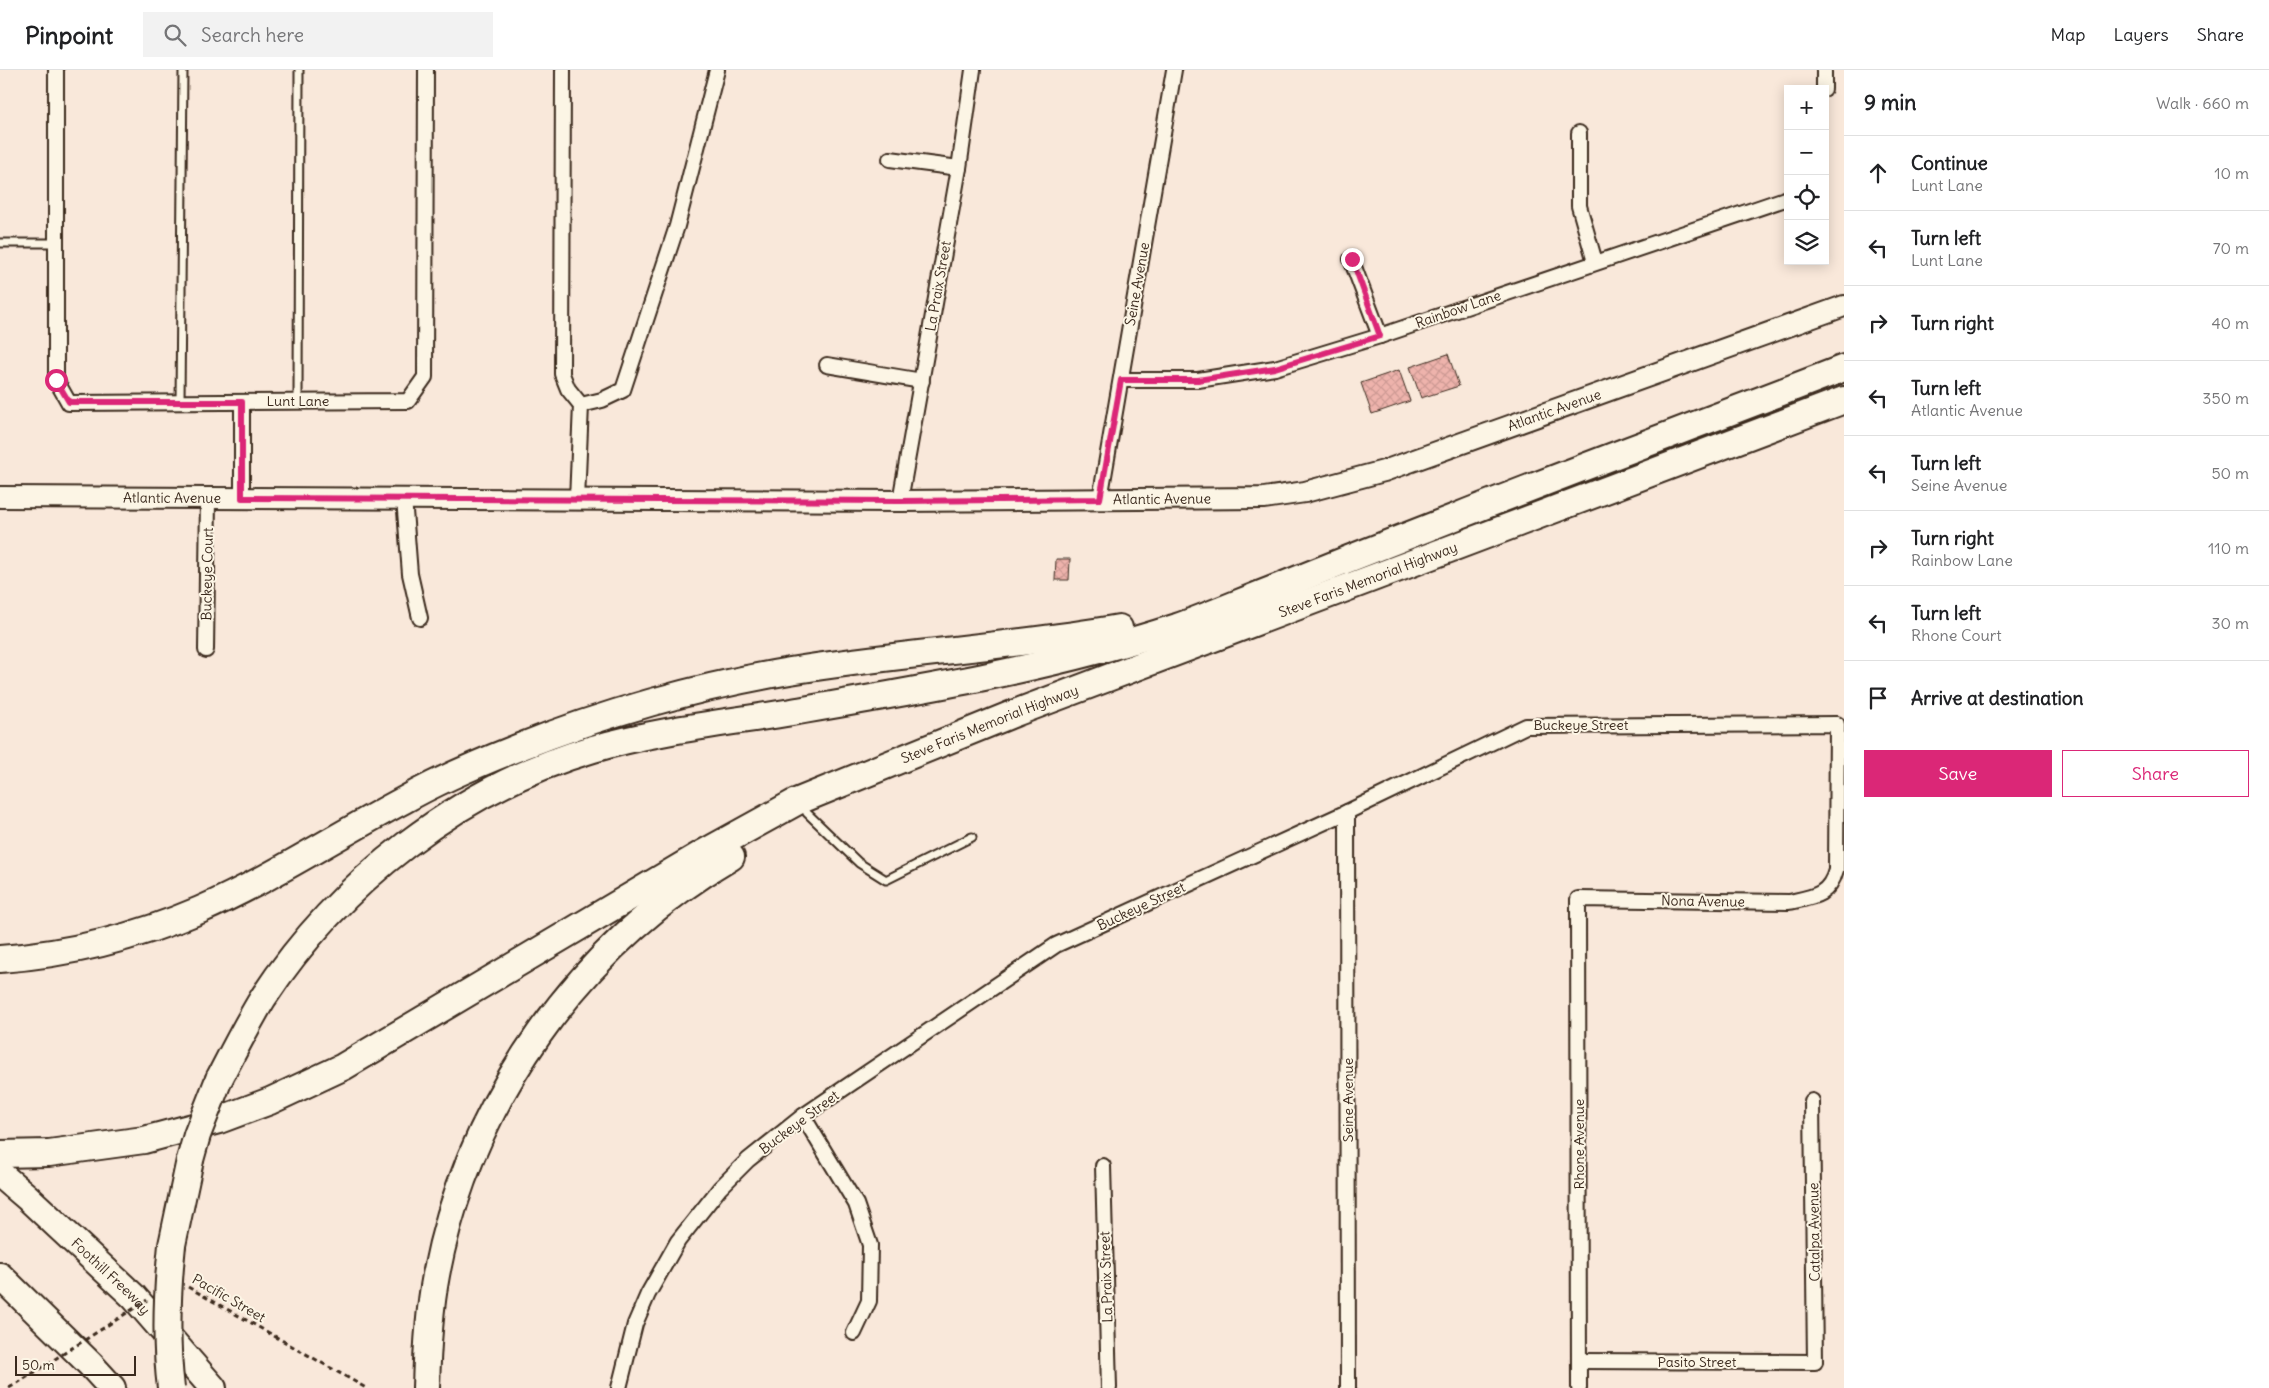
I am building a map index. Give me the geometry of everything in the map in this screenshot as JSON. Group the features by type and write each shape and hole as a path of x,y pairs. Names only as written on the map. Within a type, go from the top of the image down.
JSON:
{"highway":[{"path":"171,1388 166,1295 172,1245 190,1160 219,1079 262,1000 310,935 349,893 392,855 460,808 531,772 592,749 670,732 934,686 1021,668 1179,626 1470,511 1844,368"},
{"name":"Steve Faris Memorial Highway","path":"804,807 894,763 1153,660 1844,400"},
{"path":"0,959 80,948 140,933 178,919 268,876 406,798 517,748 620,712 707,689 788,672 1084,634 1177,616 1470,511"},
{"path":"0,1154 49,1153 144,1140 220,1120 270,1101 343,1067 702,854 804,807"},
{"path":"426,1388 432,1302 443,1246 455,1202 485,1125 503,1090 528,1049 589,971 649,914 710,869 804,807"},
{"name":"Foothill Freeway","path":"0,1174 27,1196 134,1297 213,1388"},
{"path":"0,1276 112,1388"}],"street":[{"name":"Lunt Lane","path":"56,70 56,380 69,402 408,401 425,377 426,70"},
{"path":"563,70 562,374 568,388 581,405 577,500"},
{"path":"581,405 602,400 623,390 677,226 717,70"},
{"name":"La Praix Street","path":"900,501 922,381 973,70"},
{"name":"Seine Avenue","path":"1100,499 1174,70"},
{"path":"1824,70 1824,85"},
{"path":"1579,133 1579,206 1595,262"},
{"path":"890,159 958,168"},
{"name":"Rainbow Lane","path":"1121,380 1198,380 1275,368 1380,336 1784,199"},
{"path":"1352,259 1380,336"},
{"name":"Atlantic Avenue","path":"0,497 900,501 1264,498 1305,492 1384,471 1844,306"},
{"path":"827,365 922,381"},
{"path":"242,402 242,498"},
{"name":"Buckeye Court","path":"206,650 208,498"},
{"path":"404,498 410,574 420,618"},
{"name":"Buckeye Street","path":"619,1388 635,1324 648,1294 678,1240 725,1182 748,1160 803,1116 1056,945 1347,812 1526,726 1837,724 1836,870 1833,881 1826,891"},
{"name":"Seine Avenue","path":"1347,812 1348,1388"},
{"name":"Nona Avenue","path":"1578,899 1789,902 1809,898 1826,891"},
{"name":"Rhone Avenue","path":"1578,899 1579,1388"},
{"name":"Catalpa Avenue","path":"1812,1101 1815,1362"},
{"path":"803,1116 856,1204 870,1245 869,1301 854,1333"},
{"name":"La Praix Street","path":"1103,1166 1109,1388"},
{"name":"Pasito Street","path":"1579,1361 1815,1362"}],"lane":[{"path":"180,402 183,70"},
{"path":"298,402 299,70"},
{"path":"0,243 56,242"},
{"path":"804,807 859,863 886,880 972,837"}],"path":[{"name":"Pacific Street","path":"186,1286 366,1388"},
{"path":"11,1387 154,1295"}],"building":[{"path":"1448,354 1459,386 1421,398 1410,367"},
{"path":"1399,370 1410,401 1372,414 1361,383"},
{"path":"1056,559 1070,559 1069,580 1055,580"}],"route":[{"path":"56,380 69,402 242,402 242,498 900,501 1100,499 1121,380 1198,380 1275,368 1380,336 1352,259"}]}
